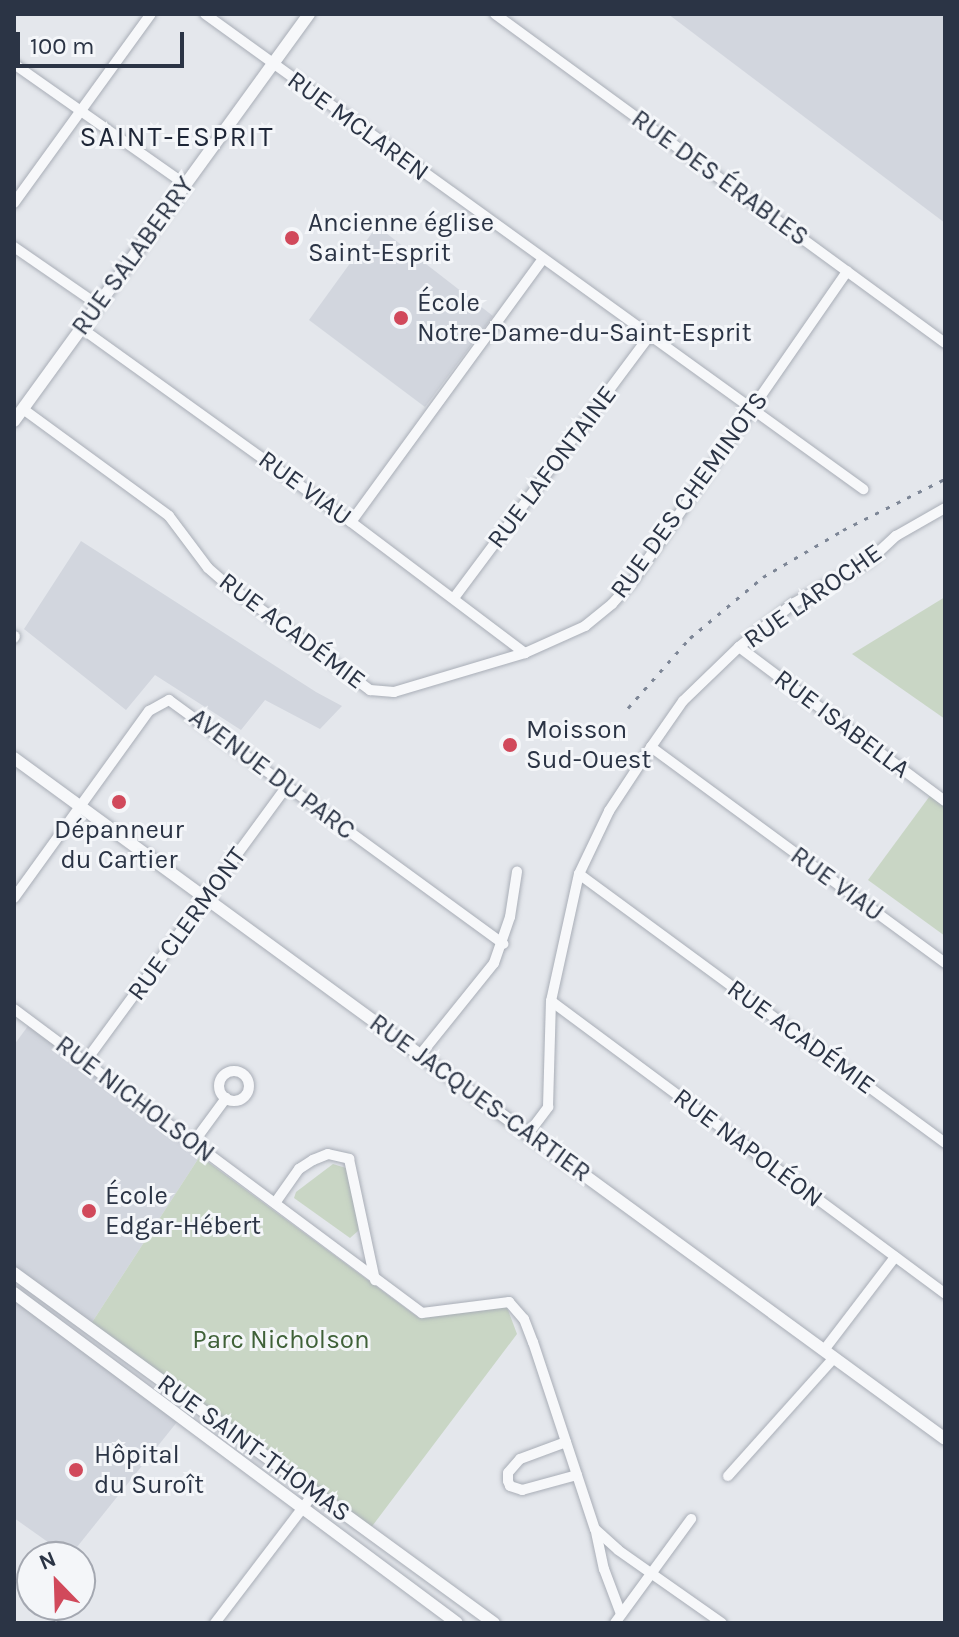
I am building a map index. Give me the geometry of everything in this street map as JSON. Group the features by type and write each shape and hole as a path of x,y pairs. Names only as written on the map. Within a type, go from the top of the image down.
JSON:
{"street":[{"path":"14,203 151,14"},
{"name":"RUE MCLAREN","path":"205,14 863,489"},
{"name":"RUE SALABERRY","path":"14,421 18,406 81,328 309,14"},
{"name":"RUE DES ÉRABLES","path":"495,14 945,343"},
{"path":"14,64 186,185"},
{"path":"14,247 98,305"},
{"path":"351,522 542,260"},
{"name":"RUE DES CHEMINOTS","path":"394,692 525,653 585,626 612,604 632,582 847,271"},
{"name":"RUE VIAU","path":"81,328 351,522 525,653"},
{"name":"RUE LAFONTAINE","path":"454,598 650,335"},
{"name":"RUE ACADÉMIE","path":"18,406 169,516 208,568 224,582 370,690 394,692"},
{"name":"RUE LAROCHE","path":"528,1134 548,1107 551,1001 579,874 609,811 651,747 683,701 739,647 794,603 869,561 896,536 945,508"},
{"name":"RUE ISABELLA","path":"739,647 945,801"},
{"name":"AVENUE DU PARC","path":"14,898 149,711 169,700 503,944"},
{"name":"RUE VIAU","path":"651,747 945,963"},
{"name":"RUE JACQUES-CARTIER","path":"14,758 945,1439"},
{"name":"RUE CLERMONT","path":"85,1062 288,785"},
{"path":"420,1055 484,979 503,944 517,872"},
{"name":"RUE ACADÉMIE","path":"579,874 945,1143"},
{"name":"RUE NAPOLÉON","path":"551,1001 945,1294"},
{"name":"RUE NICHOLSON","path":"14,1009 375,1280 427,1314 509,1302 524,1319 566,1442"},
{"path":"193,1143 226,1098"},
{"path":"275,1203 299,1169 313,1160 328,1154 349,1159 375,1280"},
{"path":"728,1476 829,1354 895,1257"},
{"name":"RUE SAINT-THOMAS","path":"14,1273 494,1623"},
{"name":"RUE SAINT-THOMAS","path":"14,1293 457,1623"},
{"path":"79,1342 90,1328"},
{"path":"577,1475 522,1490 517,1490 508,1481 508,1473 520,1459 566,1442 577,1475 595,1529 618,1619"},
{"path":"215,1623 314,1493"},
{"path":"618,1619 691,1519"},
{"path":"595,1529 722,1623"}],"shaded area":[{"path":"668,14 945,14 945,223"},
{"name":"École Notre-Dame-du-Saint-Esprit","path":"377,226 493,316 425,407 309,320"},
{"path":"81,541 342,706 320,729 265,700 241,730 155,675 126,710 24,629"},
{"name":"École Edgar-Hébert","path":"28,1026 200,1156 91,1324 14,1267 14,1045"},
{"name":"Hôpital du Suroît","path":"14,1298 177,1422 82,1541 46,1541 14,1518"}],"green space":[{"path":"945,597 945,719 852,654"},
{"path":"932,793 945,803 945,936 868,880"},
{"name":"Parc Nicholson","path":"200,1156 419,1318 502,1301 508,1310 517,1334 370,1529 91,1324"},
{"path":"333,1164 346,1168 359,1220 358,1231 350,1238 294,1198 296,1192"}],"railway":[{"path":"628,708 690,638 763,577 843,530 945,479"}],"place":[{"name":"Ancienne église Saint-Esprit","path":"292,238"},
{"name":"École Notre-Dame-du-Saint-Esprit","path":"401,318"},
{"name":"Moisson Sud-Ouest","path":"510,745"},
{"name":"Dépanneur du Cartier","path":"119,802"},
{"name":"École Edgar-Hébert","path":"89,1211"},
{"name":"Hôpital du Suroît","path":"76,1470"}],"district":[{"name":"SAINT-ESPRIT","path":"177,137"}]}
